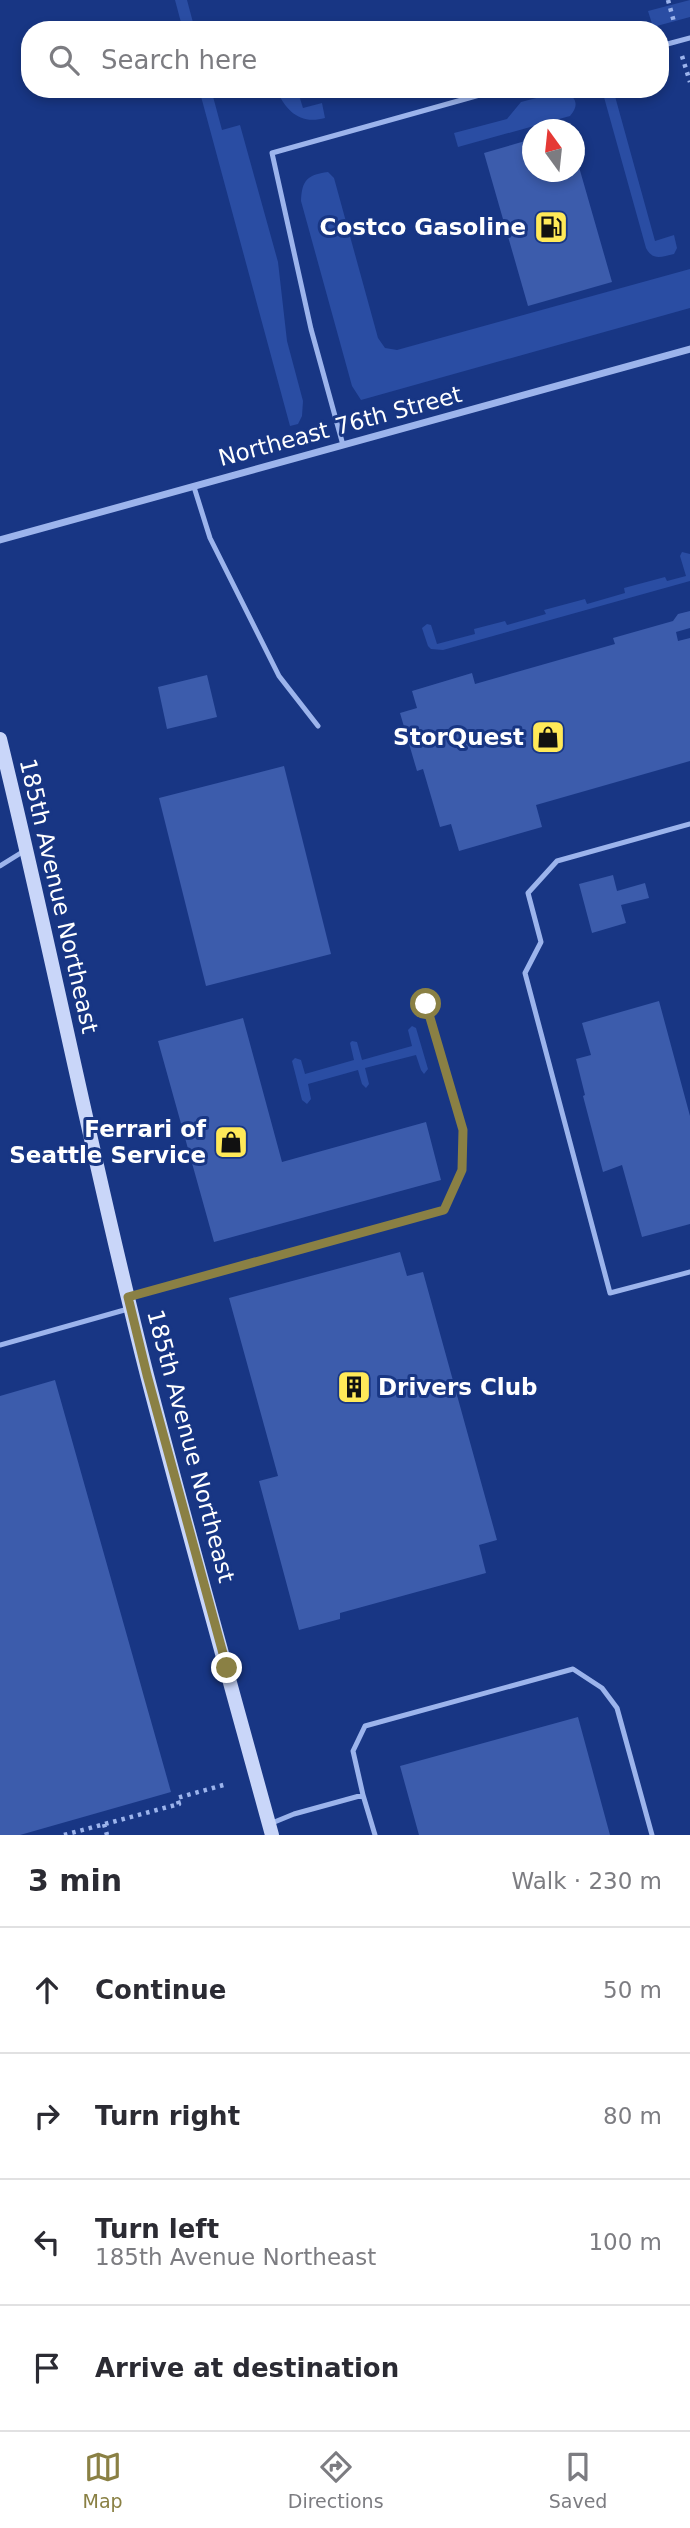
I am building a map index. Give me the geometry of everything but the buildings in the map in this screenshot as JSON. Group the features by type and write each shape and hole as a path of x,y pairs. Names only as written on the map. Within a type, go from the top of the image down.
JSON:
{"street":[{"name":"Northeast 76th Street","path":"0,540 690,349"},
{"name":"185th Avenue Northeast","path":"0,739 2,760 27,849 83,1108 130,1303 270,1830"}],"lane":[{"path":"669,44 690,38"},
{"path":"342,445 311,329 272,153 469,98"},
{"path":"194,486 210,538 279,676 318,726"},
{"path":"690,824 557,861 528,892 541,942 525,973 610,1293 690,1272"},
{"path":"0,866 27,849"},
{"path":"0,1345 130,1303 444,1210 462,1170 463,1130 426,1004"},
{"path":"375,1835 353,1751 365,1726 573,1670 602,1688 617,1708 652,1835"},
{"path":"270,1830 294,1814 363,1795"}],"path":[{"path":"668,0 674,22"},
{"path":"682,56 690,82"},
{"path":"64,1835 179,1804 177,1797 227,1784"},
{"path":"104,1824 107,1835"}],"shaded area":[{"path":"175,0 187,0 193,21 181,21"},
{"path":"690,0 690,17 669,23 651,21 648,11"},
{"path":"201,98 213,98 222,130 240,125 278,262 287,341 303,401 302,416 298,424 290,426"},
{"path":"281,98 300,98 303,108 322,103 325,118 301,118"},
{"path":"536,98 573,98 576,105 570,116 559,119 522,119 522,129 458,147 454,133 507,119 521,102"},
{"path":"604,98 615,98 655,241 674,235 677,248 674,254 661,257 652,255 646,248"},
{"path":"328,172 334,178 378,338 385,348 397,350 690,269 690,308 361,400 352,386 301,201 304,183 310,177"},
{"path":"682,552 690,554 690,581 443,650 431,649 428,646 422,628 427,624 431,625 437,644 475,634 474,629 505,621 507,625 546,614 544,610 585,599 587,604 625,593 624,588 665,577 667,581 686,576 680,556"},
{"path":"412,1026 416,1028 428,1069 424,1074 416,1055 365,1068 369,1084 366,1088 358,1070 308,1084 311,1099 307,1104 302,1100 292,1061 295,1058 301,1060 305,1074 354,1060 350,1043 352,1041 357,1042 362,1060 412,1046 408,1030"}],"place":[{"name":"Costco Gasoline","path":"551,227"},
{"name":"StorQuest","path":"548,737"},
{"name":"Ferrari of Seattle Service","path":"231,1142"},
{"name":"Drivers Club","path":"354,1387"}],"route":[{"path":"227,1668 128,1297 444,1210 462,1170 463,1130 426,1004"}]}
